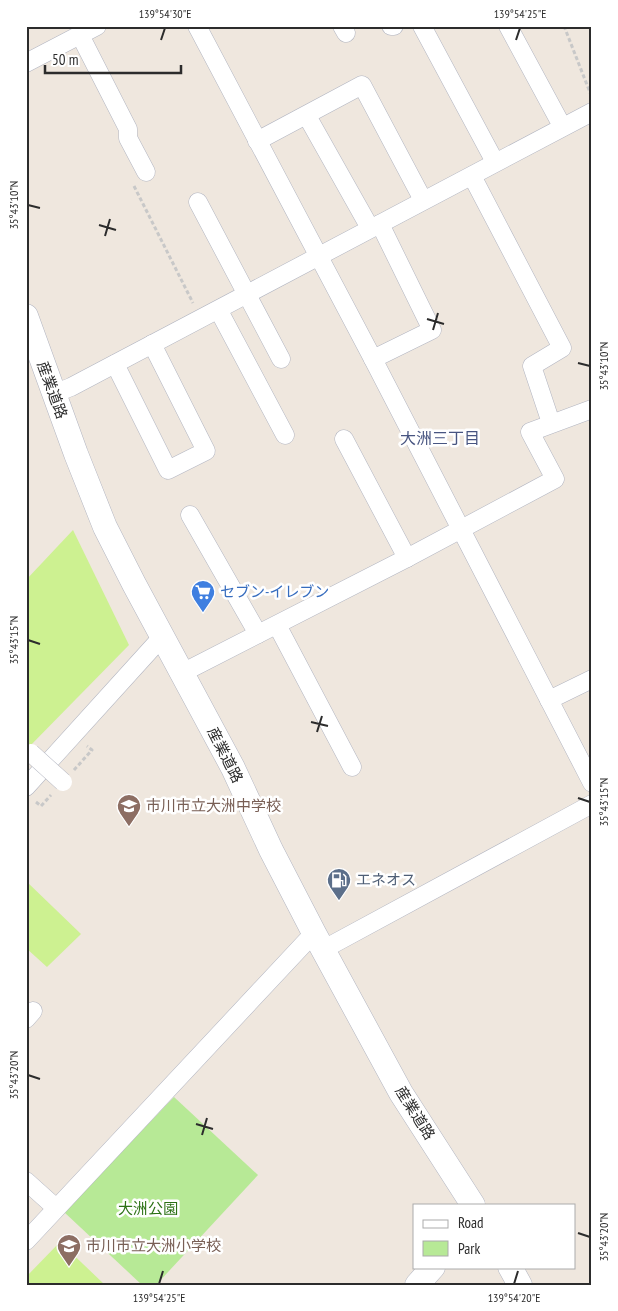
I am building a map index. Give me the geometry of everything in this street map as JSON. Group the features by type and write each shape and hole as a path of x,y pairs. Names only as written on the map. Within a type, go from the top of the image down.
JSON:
{"main road":[{"name":"産業道路","path":"27,325 105,527 162,638 233,768 271,850 401,1093 472,1204"},
{"path":"417,1285 432,1268"},
{"path":"511,1268 520,1285"}],"street":[{"path":"26,64 97,26"},
{"path":"197,26 373,359 592,783"},
{"path":"422,26 496,162"},
{"path":"508,26 562,126"},
{"path":"80,35 128,129 128,138 146,172"},
{"path":"257,141 362,85 424,200"},
{"path":"53,394 202,320 562,126 592,112"},
{"path":"307,116 375,226 432,330 373,359"},
{"path":"472,176 562,348 532,366 550,423"},
{"path":"198,202 281,359"},
{"path":"219,311 285,435"},
{"path":"116,364 168,470 206,451 152,344"},
{"path":"182,673 407,558 460,528 555,479 530,432 550,423 592,410"},
{"path":"344,439 407,558"},
{"path":"190,514 258,634"},
{"path":"277,624 352,767"},
{"path":"26,787 162,638"},
{"path":"549,700 592,679"},
{"path":"32,753 63,782"},
{"path":"26,1241 56,1208 319,941 592,804"},
{"path":"26,1181 56,1208"}],"path":[{"path":"564,26 592,96"},
{"path":"146,172 131,181 202,320"}],"green space":[{"path":"73,530 129,645 26,750 26,580"},
{"path":"26,881 81,934 47,967 26,948"},
{"name":"大洲公園","path":"174,1097 258,1175 156,1285 142,1285 64,1212"},
{"path":"60,1242 105,1285 26,1285 26,1277"}],"place":[{"name":"セブン-イレブン","path":"203,613"},
{"name":"市川市立大洲中学校","path":"129,827"},
{"name":"エネオス","path":"339,901"},
{"name":"市川市立大洲小学校","path":"69,1267"}],"district":[{"name":"大洲三丁目","path":"440,438"}]}
